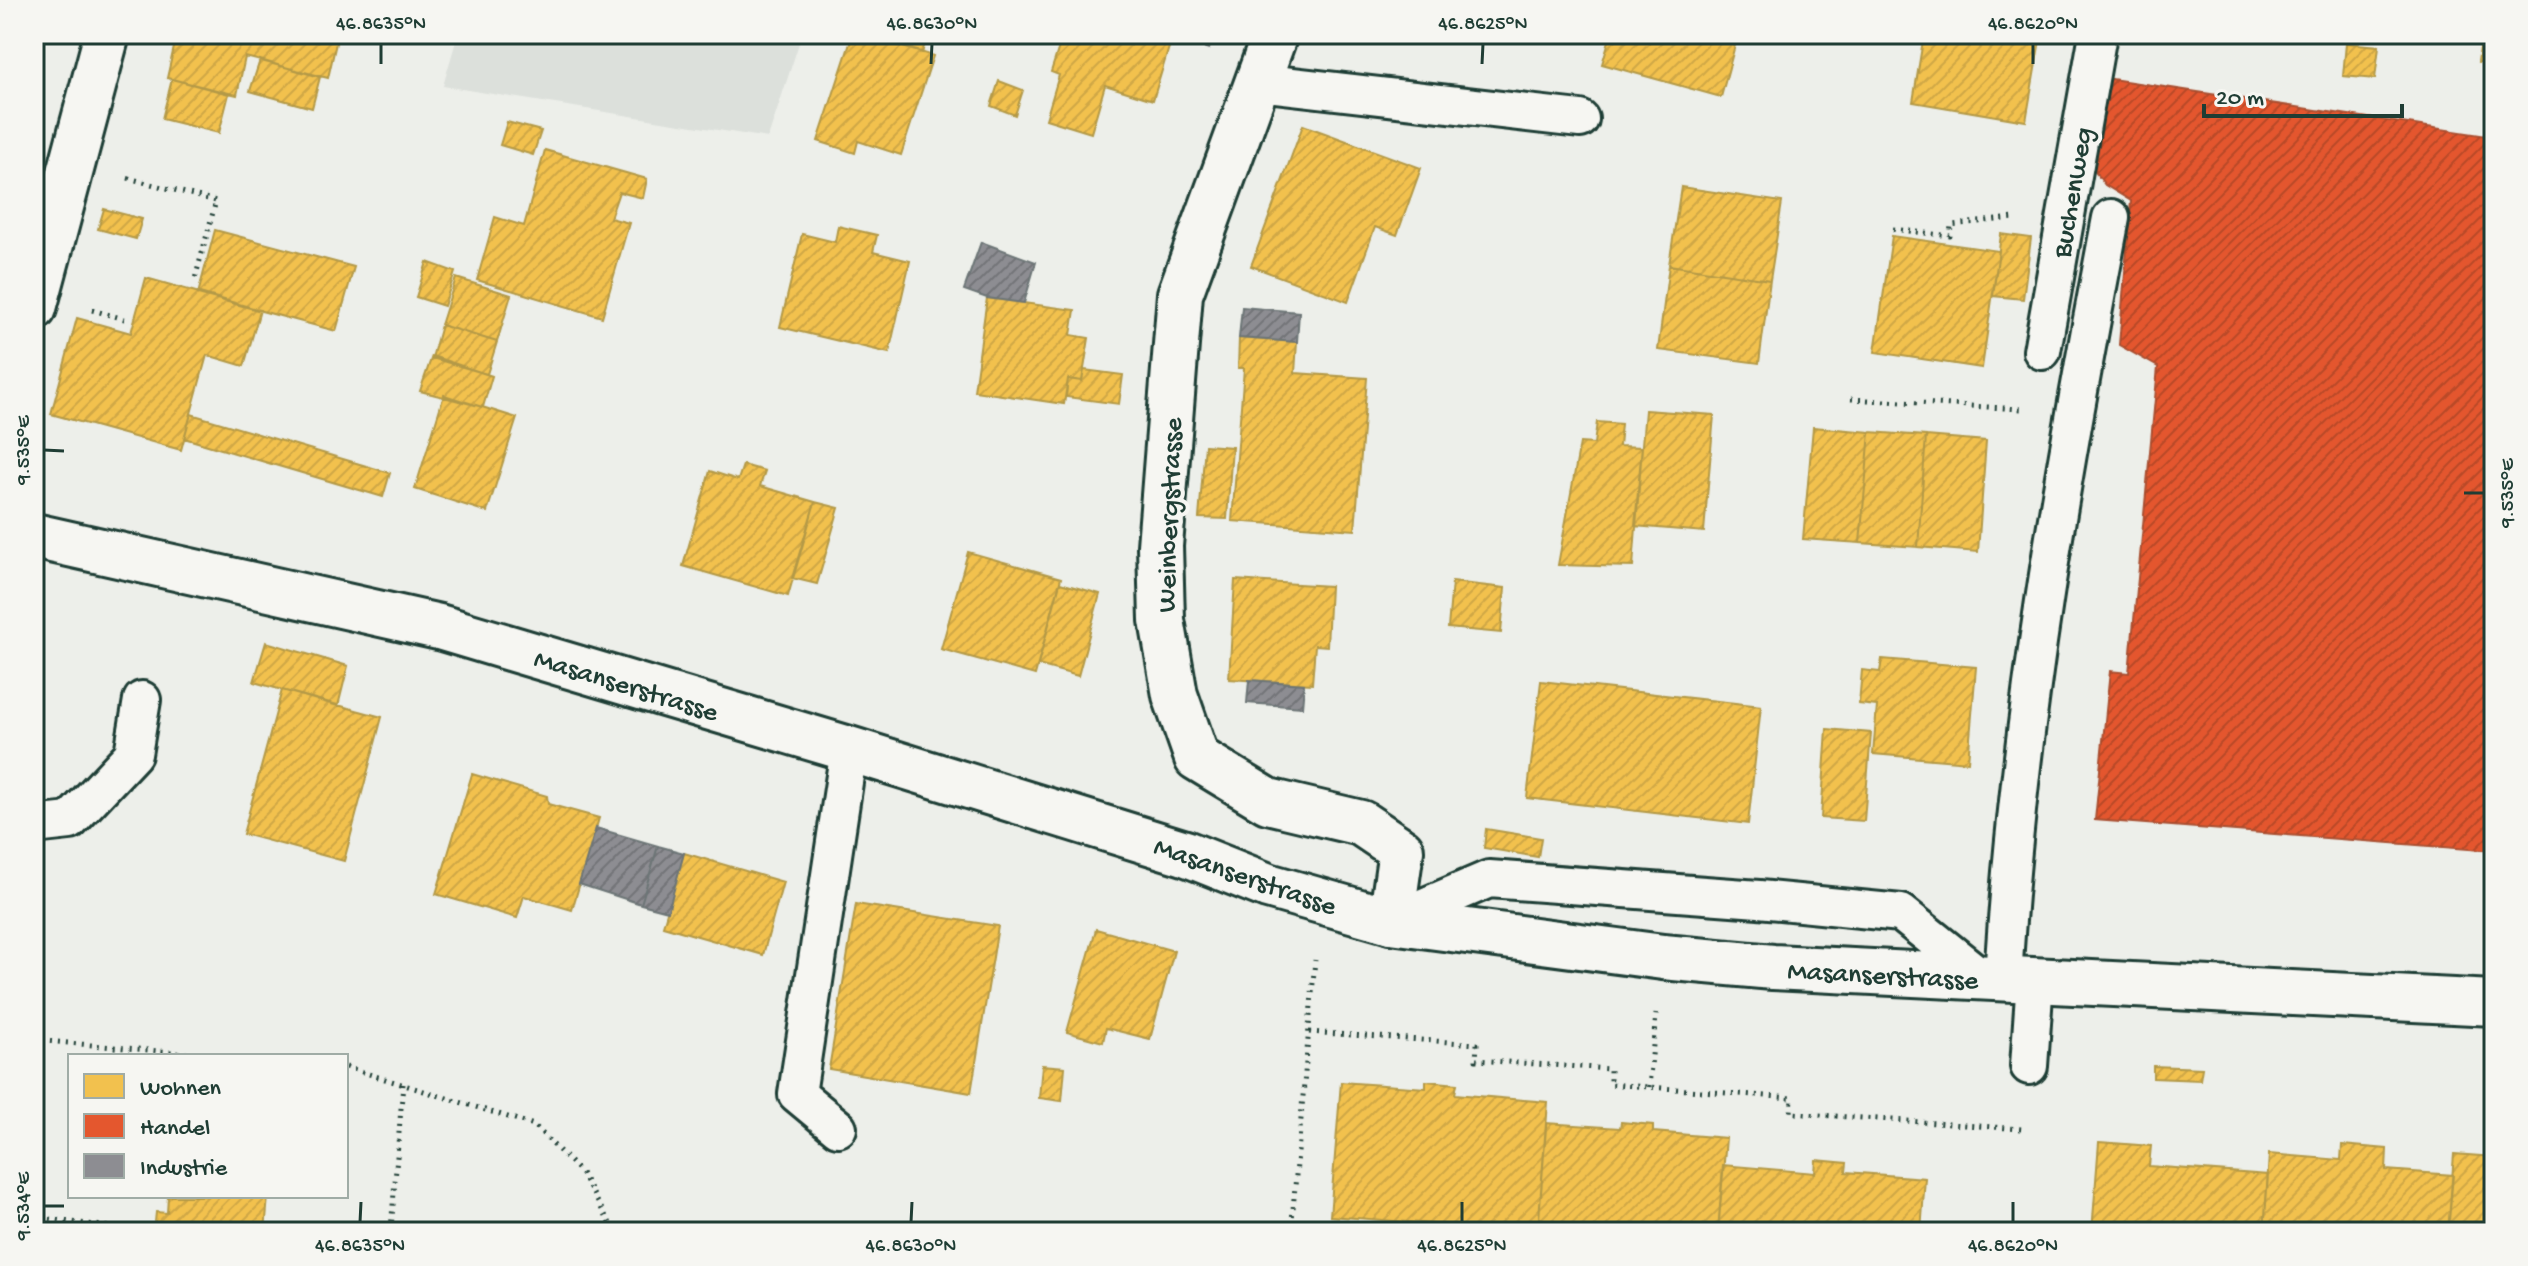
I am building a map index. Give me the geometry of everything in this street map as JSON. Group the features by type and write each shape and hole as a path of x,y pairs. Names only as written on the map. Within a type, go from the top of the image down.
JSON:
{"main road":[{"path":"34,308 107,34"},
{"name":"Weinbergstrasse","path":"1275,34 1180,294 1160,546 1162,620 1175,695 1197,758 1268,801 1361,823 1401,850 1391,921"},
{"name":"Masanserstrasse","path":"34,536 439,627 849,749 1185,853 1268,886 1391,921 1663,957 1773,967 2494,1003"}],"lane":[{"name":"Buchenweg","path":"2042,351 2098,34"},
{"path":"1257,82 1580,119"},
{"path":"2029,1066 2006,979 2007,900 2038,633 2069,437 2111,218"},
{"path":"34,825 70,821 133,754 142,700"},
{"path":"838,1128 797,1094 849,749"},
{"path":"1391,921 1489,879 1791,902 1901,913 2006,979"}],"path":[{"path":"73,164 216,201 195,279"},
{"path":"1893,229 1950,236 1951,225 2067,212"},
{"path":"1851,399 2026,410"},
{"path":"1291,1232 1316,955"},
{"path":"1649,1087 1656,1014"},
{"path":"1309,1032 1477,1044 1476,1060 1610,1069 1610,1084 1792,1098 1791,1113 2022,1129"},
{"path":"34,1040 194,1054"},
{"path":"348,1068 534,1125 581,1173 615,1232"},
{"path":"403,1084 391,1229 451,1232"},
{"path":"34,1217 148,1232"}],"shaded area":[{"path":"458,34 802,34 768,138 443,86"}],"building: Wohnen":[{"path":"177,34 338,34 328,78 245,57 237,95 167,78"},
{"path":"853,34 863,34 933,56 901,155 858,141 855,153 818,141"},
{"path":"885,34 928,34 922,53 883,41"},
{"path":"1063,34 1173,34 1153,100 1105,85 1091,133 1046,119 1059,75 1051,72"},
{"path":"1611,34 1738,34 1721,97 1602,64"},
{"path":"1924,34 2041,34 2026,121 1913,102"},
{"path":"2475,34 2494,34 2494,42 2474,40"},
{"path":"2481,40 2494,42 2494,64 2478,62"},
{"path":"2346,43 2379,46 2375,79 2343,76"},
{"path":"260,60 320,77 312,108 250,91"},
{"path":"172,79 229,94 219,133 162,119"},
{"path":"999,81 1023,90 1015,115 991,106"},
{"path":"507,122 541,131 533,155 500,145"},
{"path":"1303,125 1421,168 1397,235 1375,227 1348,302 1251,266"},
{"path":"545,150 647,179 643,198 619,192 610,218 629,223 602,317 477,280 495,217 524,226"},
{"path":"1681,187 1782,202 1770,280 1669,265"},
{"path":"104,209 142,219 136,239 98,229"},
{"path":"838,226 877,235 873,252 910,261 889,353 780,327 802,234 835,242"},
{"path":"215,230 354,267 336,331 198,294"},
{"path":"2001,234 2031,238 2023,299 1993,296"},
{"path":"1892,236 1999,251 1982,368 1875,352"},
{"path":"427,262 455,272 444,306 416,297"},
{"path":"1669,265 1770,280 1759,363 1658,350"},
{"path":"146,278 260,310 244,366 207,355 181,450 51,414 77,318 131,333"},
{"path":"456,278 511,295 497,342 441,325"},
{"path":"987,298 1075,310 1071,335 1089,338 1082,381 1068,379 1064,404 974,391"},
{"path":"441,325 497,342 487,374 432,358"},
{"path":"1239,338 1297,342 1295,373 1367,378 1355,530 1232,521 1244,368 1238,368"},
{"path":"432,356 492,376 483,407 420,391"},
{"path":"1084,370 1123,375 1119,404 1066,397 1068,379 1082,381"},
{"path":"444,395 517,418 487,512 415,489"},
{"path":"1645,410 1714,415 1704,532 1635,526"},
{"path":"191,414 390,473 383,497 184,438"},
{"path":"1597,422 1621,424 1619,446 1642,447 1633,567 1558,565 1580,443 1594,444"},
{"path":"1813,427 1870,432 1860,543 1803,539"},
{"path":"1870,432 1926,436 1918,547 1860,543"},
{"path":"1926,436 1986,441 1978,552 1918,547"},
{"path":"1205,445 1232,447 1227,519 1199,518"},
{"path":"743,465 765,471 760,486 815,502 788,596 683,566 710,471 738,480"},
{"path":"815,502 839,508 817,584 792,578"},
{"path":"968,552 1061,578 1035,675 941,649"},
{"path":"1235,580 1330,586 1327,646 1315,645 1312,684 1229,679"},
{"path":"1452,582 1505,588 1501,633 1448,628"},
{"path":"1060,583 1100,594 1078,676 1038,665"},
{"path":"266,642 348,666 338,706 254,682"},
{"path":"1882,659 1976,667 1968,762 1873,754 1877,706 1859,704 1862,670 1880,672"},
{"path":"1541,681 1761,706 1748,824 1527,798"},
{"path":"282,690 382,717 344,861 243,834"},
{"path":"1827,729 1871,733 1864,821 1821,818"},
{"path":"472,774 547,796 548,804 599,818 572,910 524,896 517,918 436,894"},
{"path":"1486,829 1541,838 1538,857 1484,848"},
{"path":"684,853 783,882 763,955 663,926"},
{"path":"856,904 998,926 971,1093 829,1069"},
{"path":"1096,929 1174,951 1150,1039 1106,1028 1103,1042 1067,1032"},
{"path":"1042,1065 1065,1067 1062,1101 1039,1098"},
{"path":"2153,1066 2202,1068 2200,1080 2153,1078"},
{"path":"1426,1081 1457,1084 1455,1094 1548,1102 1538,1232 1330,1216 1341,1082 1426,1088"},
{"path":"1621,1122 1653,1125 1653,1132 1726,1138 1718,1232 1538,1232 1546,1123 1620,1128"},
{"path":"2099,1142 2151,1146 2149,1166 2268,1175 2264,1232 2092,1232"},
{"path":"2342,1145 2387,1149 2386,1170 2453,1175 2448,1232 2264,1232 2269,1154 2341,1160"},
{"path":"2454,1154 2494,1157 2494,1232 2448,1232"},
{"path":"1816,1160 1847,1163 1846,1172 1925,1178 1921,1232 1718,1232 1723,1165 1815,1173"},
{"path":"168,1198 268,1198 265,1232 154,1232 156,1212 167,1213"}],"building: Handel":[{"path":"2105,78 2494,137 2494,851 2095,820 2110,671 2129,673 2158,367 2119,345 2131,201 2105,185 2091,166"}],"building: Industrie":[{"path":"1173,34 1214,34 1209,49 1172,37"},
{"path":"981,242 1036,262 1024,303 987,298 964,290"},
{"path":"1242,307 1299,312 1297,342 1239,338"},
{"path":"1249,680 1304,684 1302,707 1247,703"},
{"path":"596,828 658,846 641,904 579,884"},
{"path":"658,846 684,853 668,911 641,904"}]}
